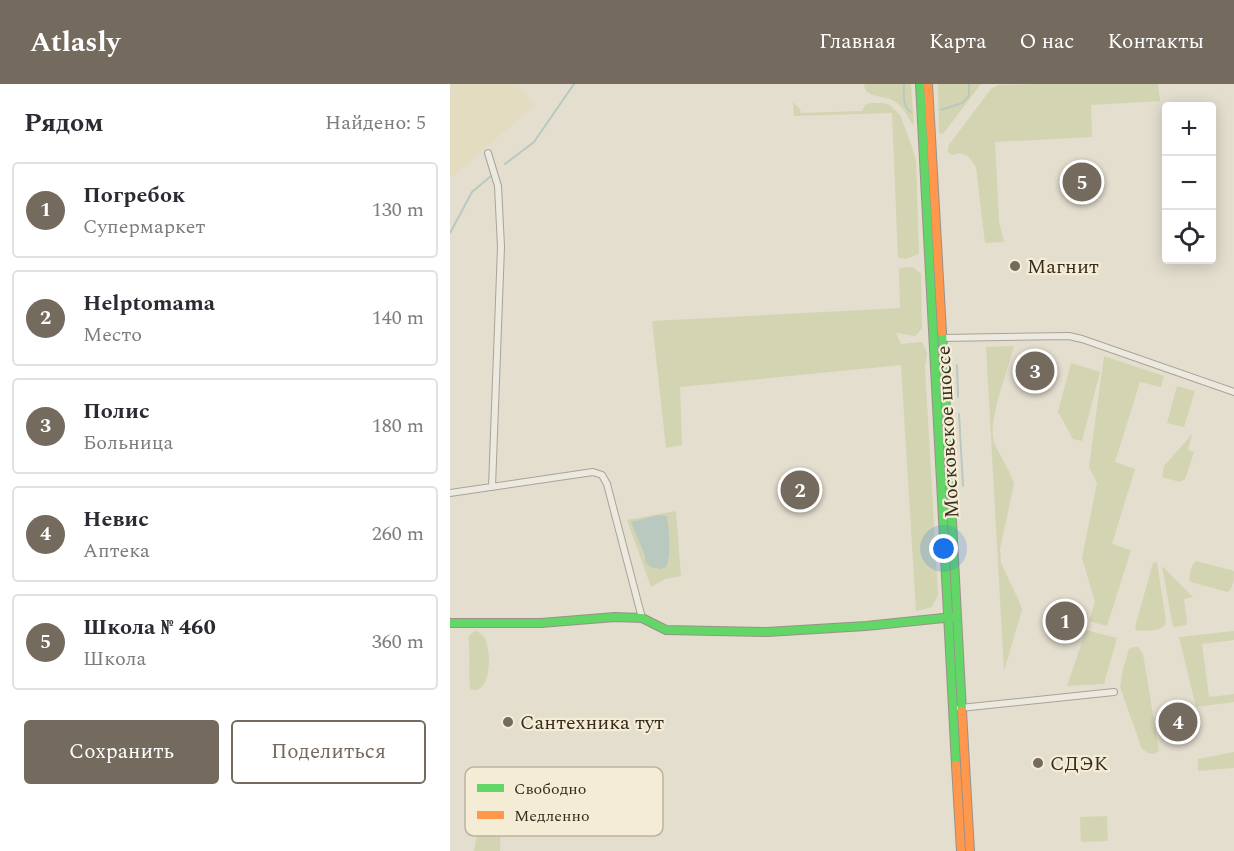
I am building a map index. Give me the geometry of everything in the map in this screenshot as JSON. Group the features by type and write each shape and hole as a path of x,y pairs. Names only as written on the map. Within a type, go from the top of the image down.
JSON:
{"main road":[{"name":"Московское шоссе","path":"920,84 948,617 970,851"},
{"name":"Московское шоссе","path":"928,84 958,616 962,851"},
{"path":"450,623 541,622 615,617 642,618 666,630 767,632 866,626 958,616"}],"street":[{"path":"488,153 498,186 501,247 492,487"},
{"path":"942,338 1069,336 1234,392"},
{"path":"450,493 593,472 602,475 607,483 642,618"},
{"path":"958,708 1114,692"}],"shaded area":[{"path":"450,84 517,84 535,105 450,179"},
{"path":"658,515 667,516 669,542 668,562 666,567 660,569 646,563 631,522"}],"green space":[{"path":"864,84 911,84 914,125 897,103 871,95 865,89"},
{"path":"938,84 981,84 943,134 939,133"},
{"path":"1158,84 1160,101 1091,105 1092,137 995,142 999,221 1004,242 985,243 976,167 968,156 960,153 952,155 948,152 948,146 991,89 998,85"},
{"path":"793,102 801,113 862,111 865,105 883,103 890,105 900,115 916,160 919,254 906,259 898,258 892,113 794,116"},
{"path":"913,267 921,274 922,329 915,336 896,333 901,344 922,342 927,353 925,368 938,595 932,607 916,611 901,365 680,387 682,445 666,448 652,321 900,308 899,268"},
{"path":"1014,346 997,405 993,428 994,442 1014,484 1000,549 1001,563 1022,610 1004,671 986,347"},
{"path":"1104,356 1164,376 1161,387 1140,382 1115,462 1135,469 1112,544 1131,550 1107,626 1089,621 1095,602 1082,558 1097,483 1089,467"},
{"path":"1071,363 1100,372 1082,441 1073,439 1058,412"},
{"path":"1177,386 1195,391 1184,427 1167,423"},
{"path":"1192,434 1188,450 1194,452 1185,479 1180,482 1162,477 1164,466"},
{"path":"676,511 681,576 665,579 651,587 627,520"},
{"path":"1196,561 1234,571 1230,590 1228,592 1191,582 1190,572"},
{"path":"1157,562 1166,622 1159,629 1136,630 1153,563"},
{"path":"1162,566 1193,597 1184,599 1186,625 1173,627"},
{"path":"1086,630 1117,638 1104,684 1067,686"},
{"path":"476,631 487,643 489,661 486,679 483,686 477,690 470,689 468,637"},
{"path":"1234,631 1234,640 1202,644 1209,697 1234,694 1234,702 1196,707 1179,637"},
{"path":"1138,647 1143,654 1159,751 1154,754 1142,749 1120,687 1129,649"},
{"path":"1234,752 1234,768 1198,771 1198,759"},
{"path":"1107,816 1108,841 1081,842 1080,817"},
{"path":"477,836 500,836 500,851 474,851"}],"waterway":[{"path":"505,164 534,142 574,84"},
{"path":"904,84 905,104 911,112"},
{"path":"941,110 962,103 969,96 969,84"},
{"path":"450,233 472,192 491,176"},
{"path":"957,365 958,397"},
{"path":"959,414 963,486"}],"traffic: fast":[{"path":"920,84 956,765"},
{"path":"942,332 962,711"},
{"path":"450,623 541,623 615,617 642,618 666,630 767,632 866,626 953,617"}],"traffic: slow":[{"path":"928,84 942,332"},
{"path":"962,711 970,851"},
{"path":"956,765 961,851"}],"place":[{"name":"Школа № 460","path":"1082,182"},
{"name":"Магнит","path":"1015,266"},
{"name":"Полис","path":"1035,371"},
{"name":"Helptomama","path":"800,490"},
{"name":"Погребок","path":"1065,621"},
{"name":"Сантехника тут","path":"508,722"},
{"name":"Невис","path":"1178,722"},
{"name":"СДЭК","path":"1038,763"}]}
